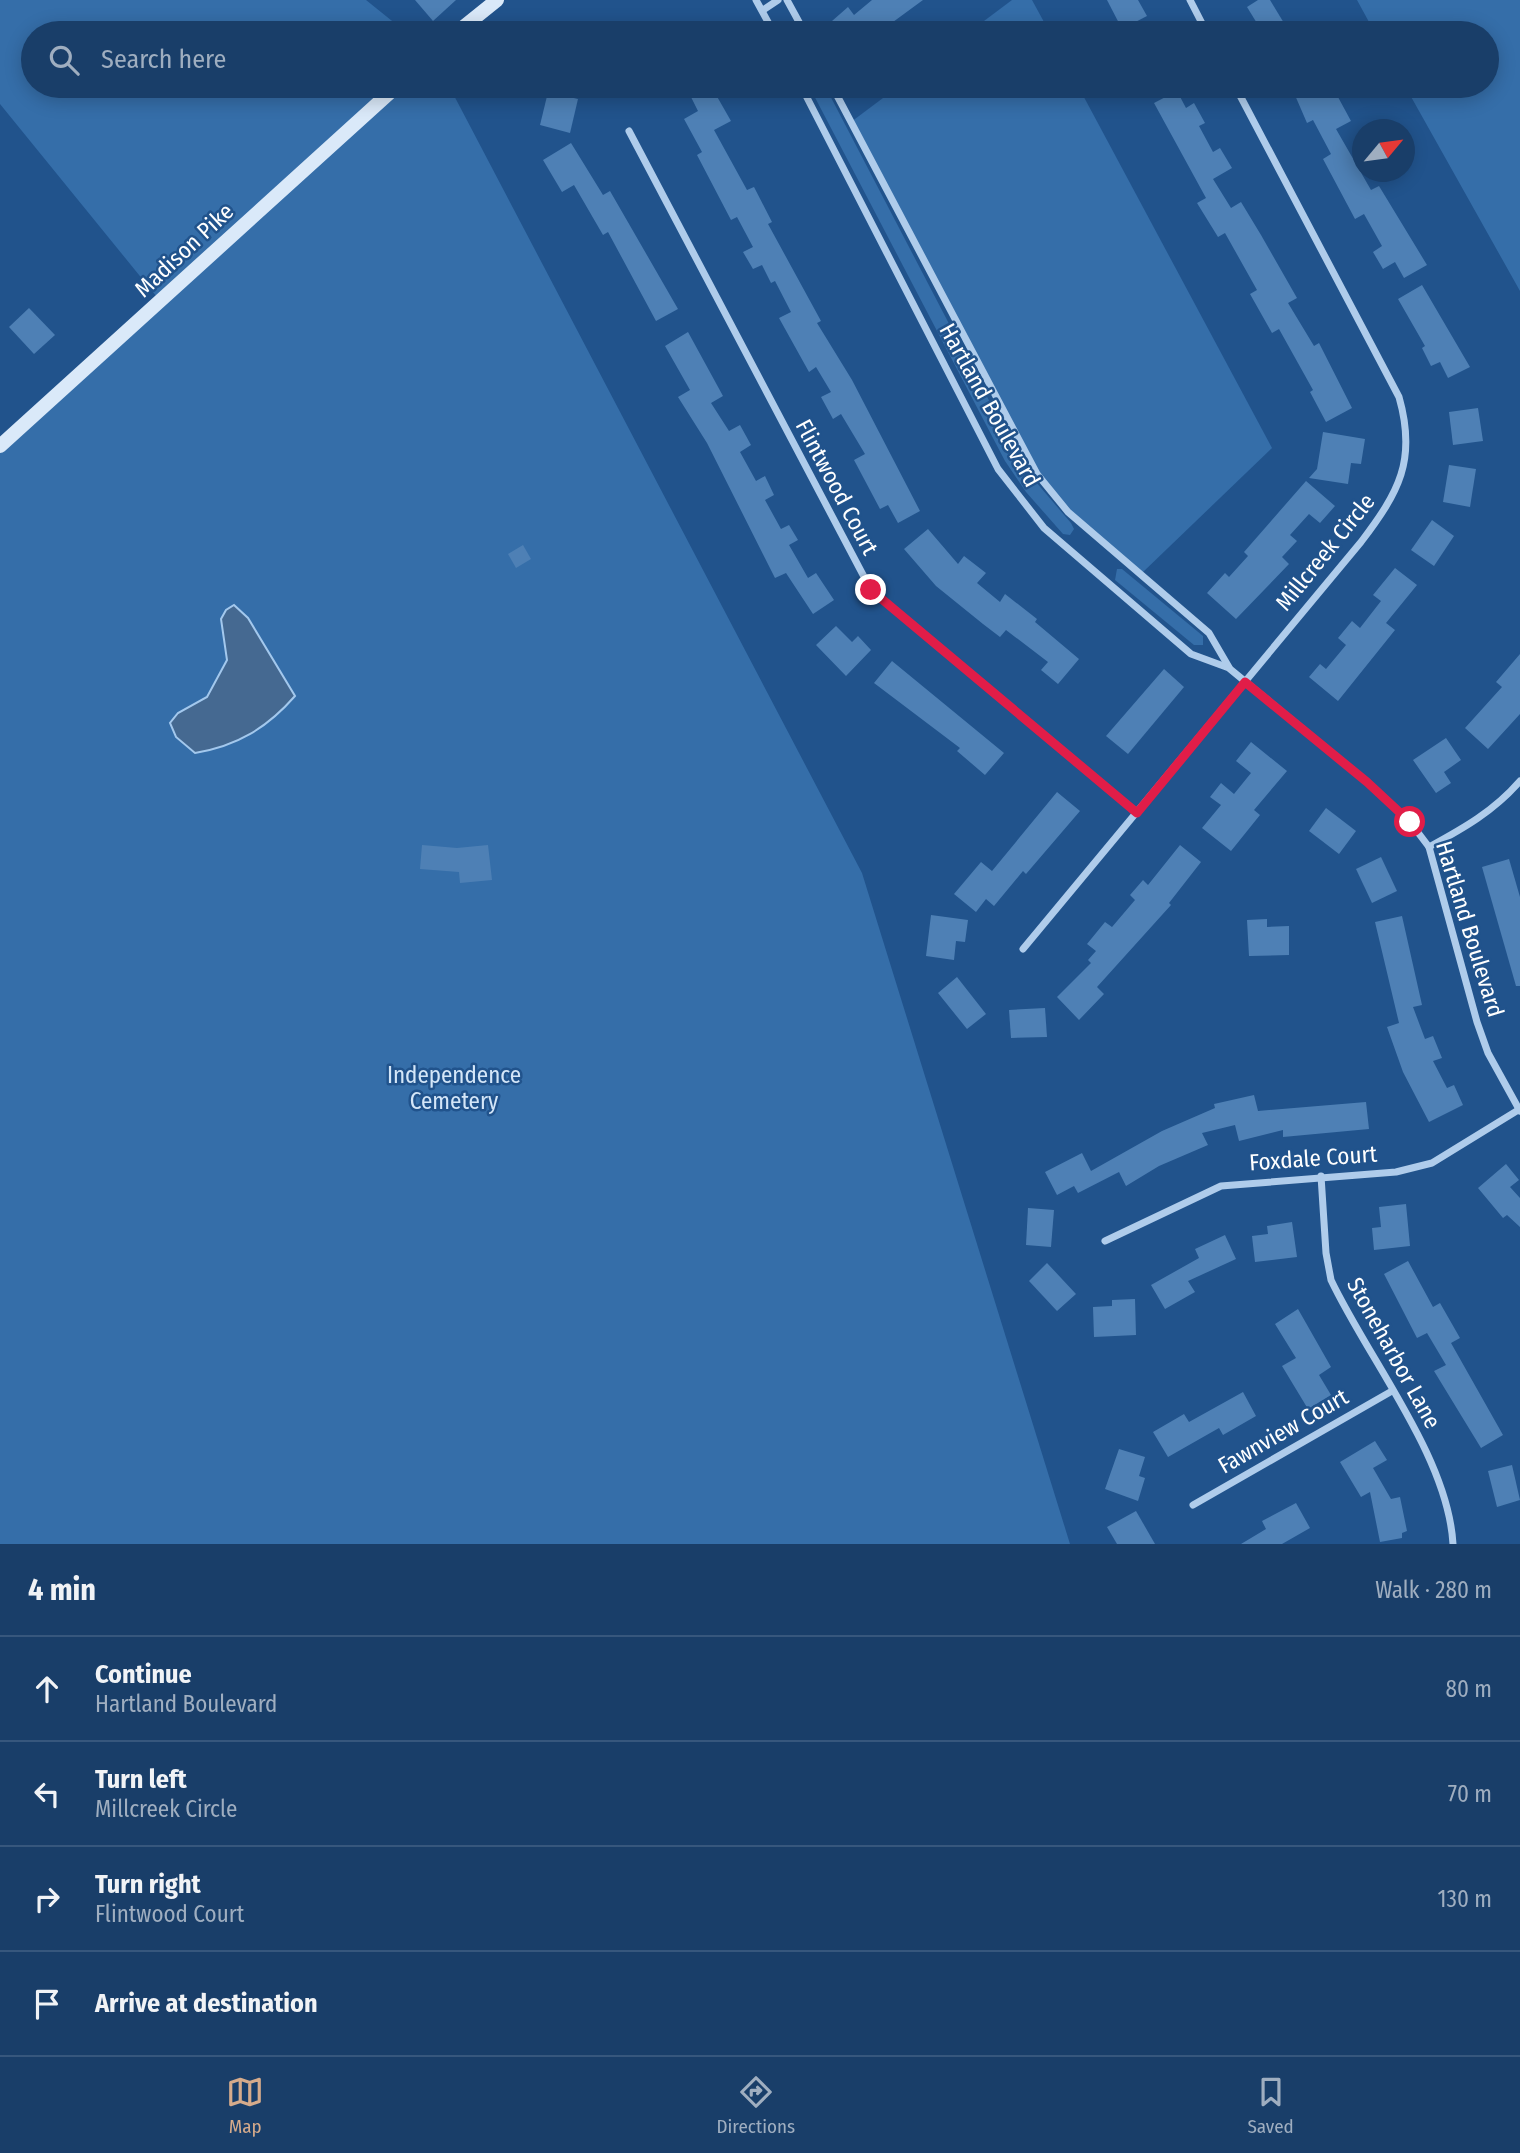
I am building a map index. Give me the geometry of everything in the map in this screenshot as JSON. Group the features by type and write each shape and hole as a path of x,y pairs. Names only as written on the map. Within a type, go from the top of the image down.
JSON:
{"main road":[{"path":"471,21 497,0"},
{"name":"Madison Pike","path":"0,446 384,98"}],"street":[{"path":"756,0 768,21"},
{"path":"763,10 778,0"},
{"path":"787,0 798,21"},
{"path":"1189,0 1200,21"},
{"name":"Hartland Boulevard","path":"808,98 998,469 1020,502 1044,528 1191,654 1230,668"},
{"name":"Hartland Boulevard","path":"838,98 1037,474 1068,512 1209,633 1230,668 1367,782 1410,822 1429,847 1477,1022 1488,1053 1520,1110"},
{"name":"Millcreek Circle","path":"1023,949 1391,503 1402,478 1408,444 1399,397 1241,98"},
{"name":"Flintwood Court","path":"629,131 871,590 1137,813"},
{"path":"1429,847 1481,818 1500,804 1520,781"},
{"name":"Foxdale Court","path":"1105,1241 1221,1186 1396,1172 1432,1163 1520,1110"},
{"name":"Stoneharbor Lane","path":"1321,1176 1331,1280 1436,1469 1447,1506 1453,1544"},
{"name":"Fawnview Court","path":"1193,1505 1392,1391"}],"green space":[{"name":"Independence Cemetery","path":"0,0 366,0 392,21 21,21 21,98 455,98 862,873 1070,1544 0,1544 0,446 161,302 0,104"},
{"path":"1012,0 1032,0 1043,21 984,21"},
{"path":"1357,0 1520,0 1520,291 1412,98 1499,98 1499,21 1368,21"},
{"path":"815,98 831,98 1006,433 1036,482 1071,523 1074,529 1070,535 1063,534 1026,492 1005,461"},
{"path":"883,98 1084,98 1272,448 1142,573 1068,512 1037,474 851,122"},
{"path":"1117,569 1122,569 1203,636 1203,645 1194,645 1115,580"}],"shaded area":[{"path":"234,605 248,618 295,696 250,734 224,746 195,753 176,737 170,723 178,713 207,697 227,660 221,619 226,610"}],"building":[{"path":"415,0 456,0 433,21"},
{"path":"872,0 923,0 894,21 832,21 848,7 854,15"},
{"path":"1107,0 1138,0 1147,16 1137,21 1118,21"},
{"path":"1258,0 1270,0 1283,21 1256,21 1247,7"},
{"path":"547,98 578,99 570,133 540,125"},
{"path":"692,98 718,98 731,121 714,130 747,190 754,187 772,222 768,224 821,321 817,323 852,380 920,511 898,523 888,505 880,509 854,460 865,454 841,414 833,419 821,397 831,392 816,367 809,372 779,318 791,312 775,281 771,283 762,265 753,269 743,252 753,247 737,217 731,220 697,155 702,152 684,119 698,111"},
{"path":"1164,98 1181,98 1186,108 1194,103 1205,123 1199,126 1213,152 1220,148 1232,168 1213,179 1231,208 1241,202 1297,298 1288,303 1314,346 1319,343 1352,408 1326,422 1310,392 1313,390 1279,329 1272,333 1250,294 1257,290 1225,233 1218,237 1197,203 1206,198 1154,103"},
{"path":"1296,98 1339,98 1351,121 1336,129 1352,157 1352,182 1366,182 1371,190 1379,186 1427,265 1404,278 1395,262 1383,269 1373,252 1382,246 1364,214 1355,219 1323,159 1331,154 1313,120 1307,123"},
{"path":"571,143 603,195 610,191 678,309 656,321 608,232 603,235 574,185 562,192 543,160"},
{"path":"1422,285 1470,367 1448,378 1440,362 1431,366 1422,348 1425,346 1398,299"},
{"path":"29,308 55,335 34,354 9,327"},
{"path":"688,332 723,396 711,403 729,431 740,425 751,445 740,452 756,481 765,476 774,495 765,500 781,529 789,525 798,540 789,545 808,578 816,573 834,600 813,614 786,573 775,578 707,443 678,397 690,390 665,346"},
{"path":"1478,408 1483,441 1453,445 1449,412"},
{"path":"1323,432 1365,439 1361,464 1351,463 1348,484 1309,478 1317,469"},
{"path":"1449,465 1476,469 1470,507 1443,502"},
{"path":"1306,481 1335,506 1320,523 1309,514 1290,535 1297,541 1282,557 1289,564 1236,619 1207,593 1225,573 1229,577 1248,556 1244,552"},
{"path":"1432,520 1454,536 1434,566 1411,550"},
{"path":"928,529 958,564 964,556 986,573 977,583 1000,602 1005,594 1037,619 1035,622 1079,659 1058,684 1041,670 1048,662 1006,630 1000,637 983,624 936,586 904,549"},
{"path":"523,545 531,559 516,568 508,554"},
{"path":"1395,568 1417,585 1386,623 1395,630 1338,701 1309,677 1320,664 1326,669 1346,645 1338,638 1352,621 1360,628 1381,601 1373,595"},
{"path":"836,626 852,642 858,636 871,650 846,676 816,645"},
{"path":"1520,654 1520,714 1488,749 1465,728 1502,687 1496,682"},
{"path":"892,661 1004,753 985,775 957,751 960,748 874,683"},
{"path":"1164,669 1184,687 1128,754 1106,736"},
{"path":"1446,738 1461,760 1444,772 1451,783 1436,793 1413,760"},
{"path":"1251,742 1287,771 1254,810 1260,815 1231,851 1202,828 1221,805 1210,797 1221,783 1234,794 1251,773 1236,761"},
{"path":"1057,792 1080,811 1026,874 1023,871 994,906 986,899 976,912 954,894 981,862 992,871"},
{"path":"1326,808 1356,831 1339,854 1309,831"},
{"path":"422,845 457,848 488,845 492,880 460,883 459,872 420,869"},
{"path":"1180,845 1201,862 1169,903 1171,905 1097,987 1104,994 1079,1020 1057,997 1091,963 1088,960 1096,951 1087,944 1105,922 1112,927 1135,900 1130,895 1143,880 1148,885"},
{"path":"1381,857 1397,891 1372,903 1356,869"},
{"path":"1509,859 1520,897 1520,986 1516,986 1482,867"},
{"path":"931,915 968,920 965,942 956,941 954,960 926,956"},
{"path":"1402,916 1422,1005 1413,1007 1425,1039 1433,1036 1442,1058 1433,1061 1447,1088 1454,1085 1463,1105 1429,1122 1403,1072 1387,1027 1399,1023 1375,922"},
{"path":"1267,919 1267,927 1289,926 1289,955 1249,956 1247,920"},
{"path":"957,977 986,1014 967,1029 938,993"},
{"path":"1045,1008 1047,1037 1011,1038 1009,1010"},
{"path":"1254,1095 1258,1111 1366,1102 1369,1129 1283,1137 1283,1130 1239,1141 1235,1125 1202,1133 1208,1145 1159,1166 1126,1186 1119,1172 1078,1193 1074,1186 1057,1195 1045,1172 1082,1153 1091,1171 1162,1131 1215,1108 1214,1104"},
{"path":"1506,1164 1519,1180 1510,1187 1520,1198 1520,1227 1507,1215 1503,1218 1478,1188"},
{"path":"1406,1204 1410,1246 1374,1250 1372,1228 1381,1227 1379,1207"},
{"path":"1028,1208 1054,1210 1051,1247 1026,1245"},
{"path":"1292,1222 1297,1257 1255,1262 1252,1236 1268,1234 1267,1226"},
{"path":"1225,1235 1236,1259 1188,1281 1195,1292 1165,1309 1151,1285 1199,1258 1195,1249"},
{"path":"1408,1261 1433,1307 1440,1303 1460,1338 1451,1343 1503,1435 1481,1448 1434,1371 1446,1365 1427,1333 1417,1338 1384,1274"},
{"path":"1047,1263 1076,1294 1057,1311 1029,1281"},
{"path":"1135,1299 1136,1335 1094,1337 1093,1307 1112,1306 1112,1300"},
{"path":"1298,1309 1331,1367 1319,1375 1331,1395 1308,1409 1282,1366 1296,1358 1275,1324"},
{"path":"1243,1392 1256,1416 1223,1435 1219,1428 1168,1457 1153,1432 1184,1414 1189,1422"},
{"path":"1375,1441 1387,1460 1373,1468 1391,1499 1400,1497 1407,1531 1402,1533 1402,1538 1380,1542 1370,1492 1361,1497 1340,1462"},
{"path":"1119,1449 1145,1457 1139,1476 1145,1478 1138,1501 1105,1489"},
{"path":"1512,1465 1520,1500 1497,1507 1488,1471"},
{"path":"1296,1503 1310,1528 1282,1544 1241,1544 1266,1529 1262,1521"},
{"path":"1136,1511 1155,1544 1117,1544 1107,1527"}],"route":[{"path":"871,590 920,634 1137,813 1245,682 1367,782 1410,822"}]}
